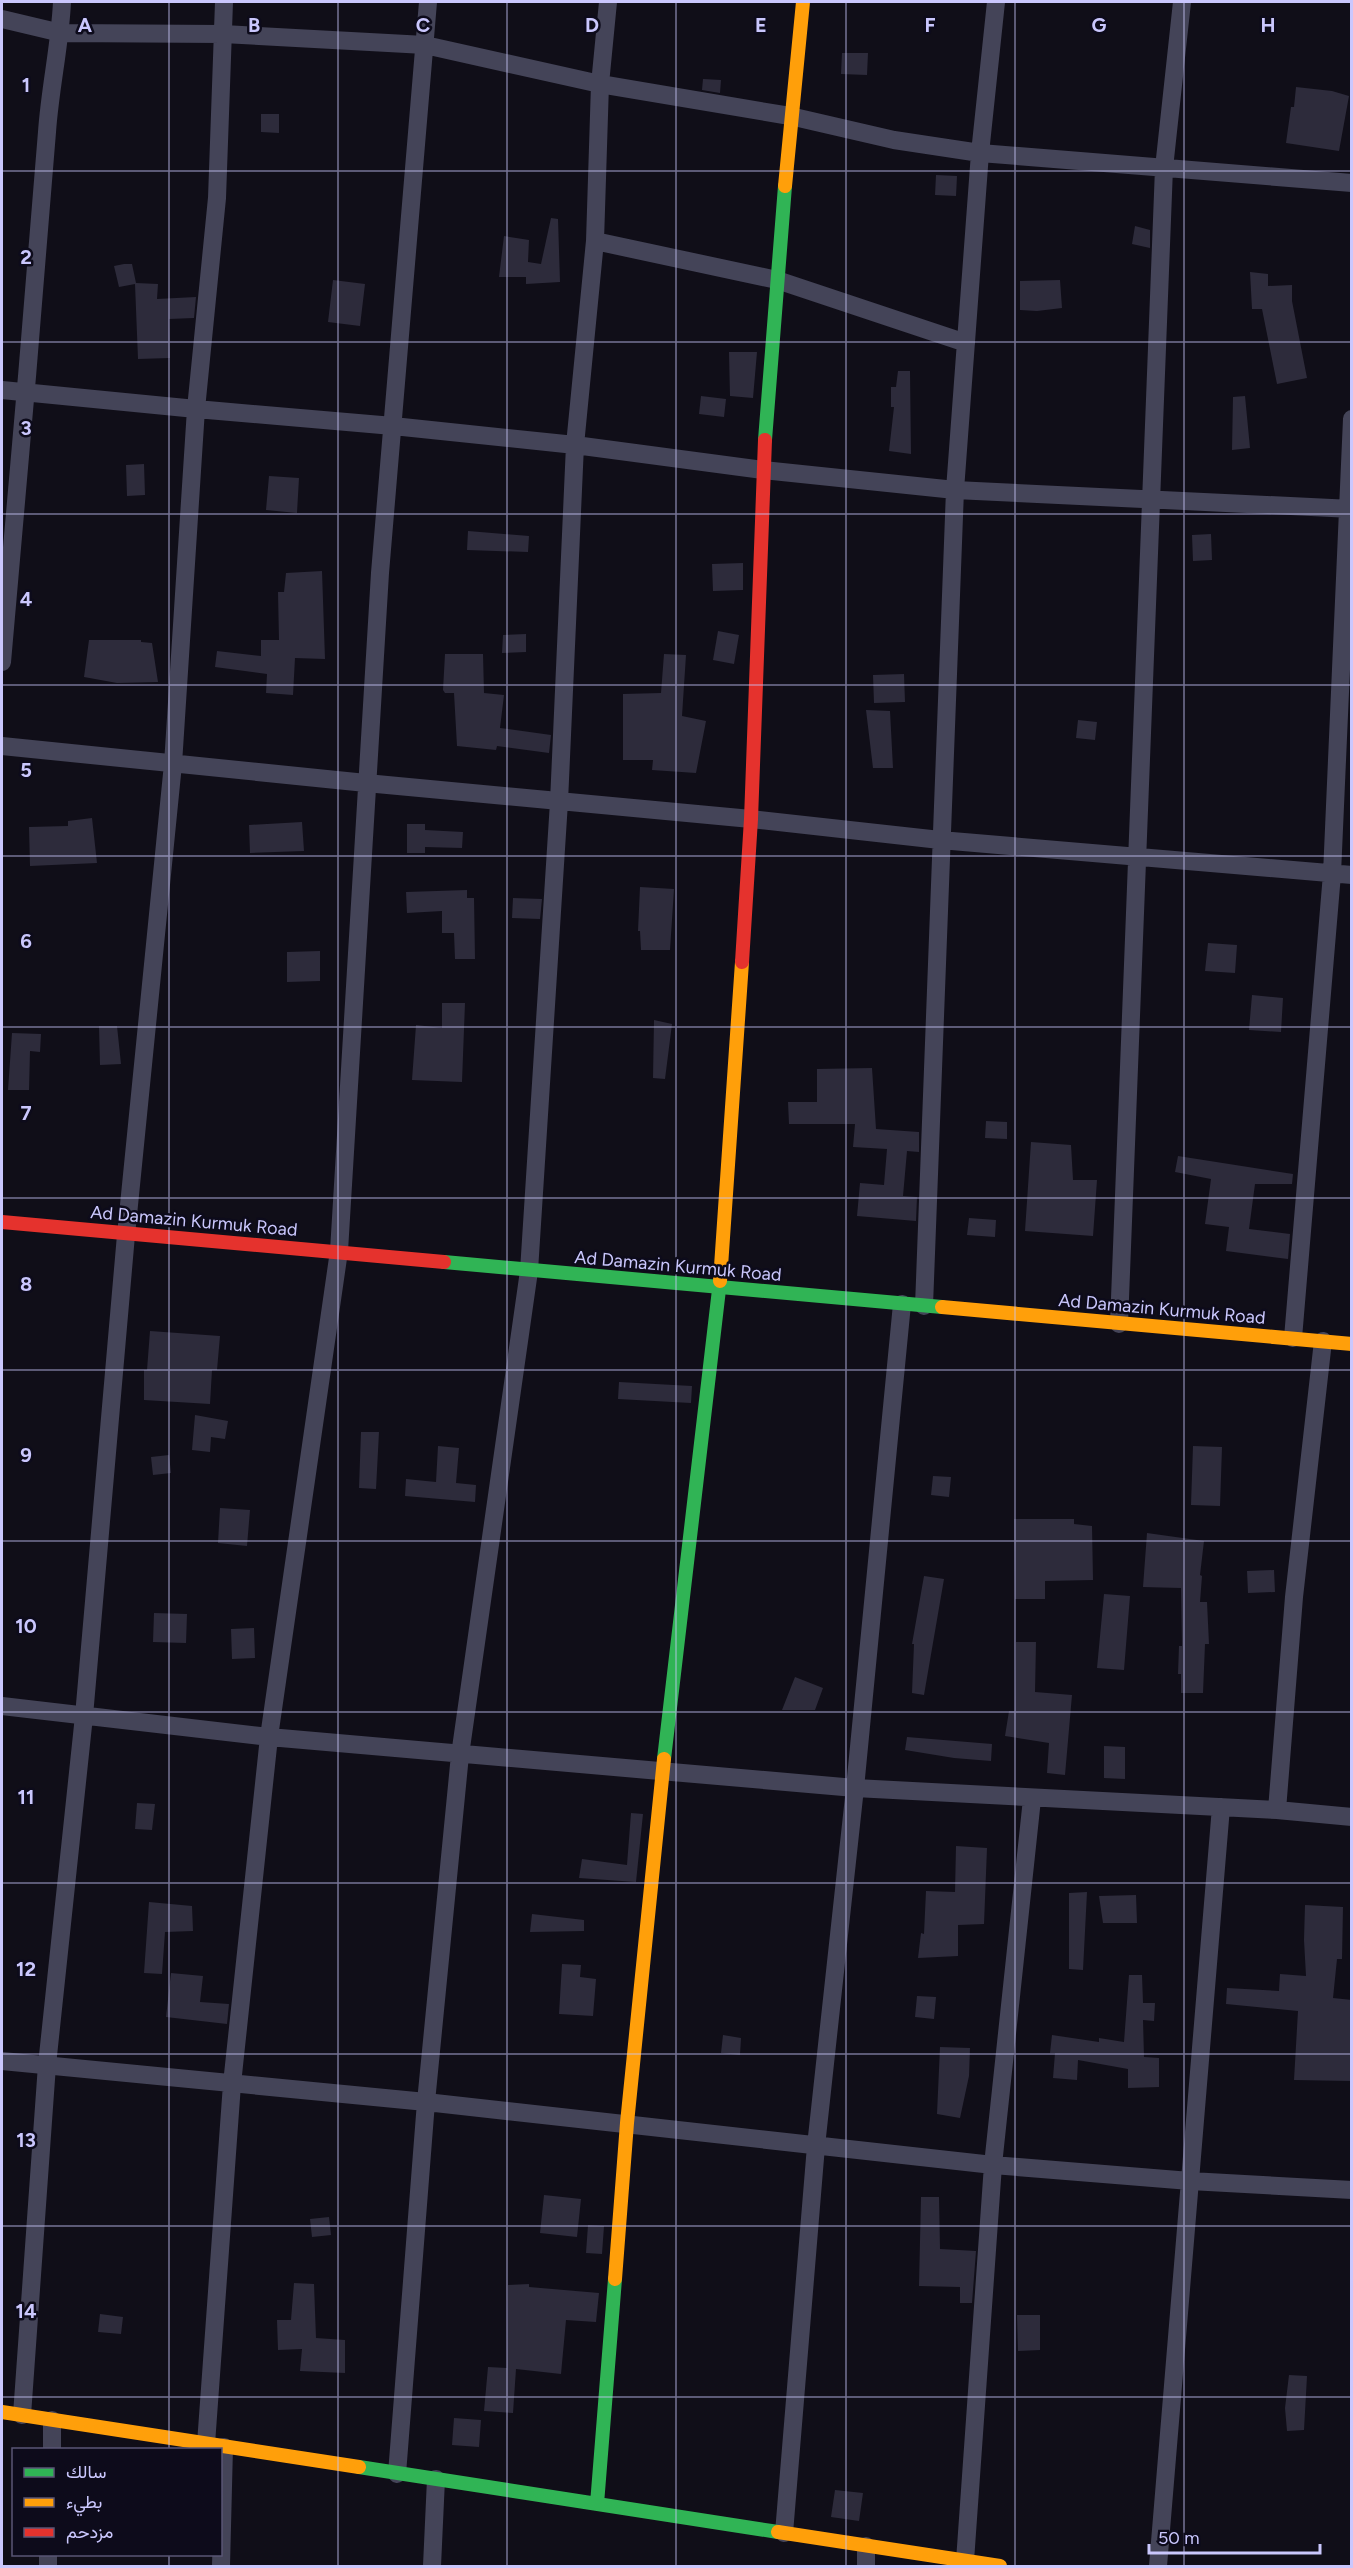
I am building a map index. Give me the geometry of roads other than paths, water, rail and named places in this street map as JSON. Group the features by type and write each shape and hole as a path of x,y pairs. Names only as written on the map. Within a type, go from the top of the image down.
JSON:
{"main road":[{"path":"597,2504 627,2123 662,1772 720,1288 751,819 763,470 789,116 803,2"},
{"name":"Ad Damazin Kurmuk Road","path":"2,1222 1352,1344"},
{"path":"2,2412 1000,2566"}],"street":[{"path":"2,662 27,392 50,95 61,33 62,2"},
{"path":"22,2415 47,2065 84,1716 126,1234 173,764 196,409 217,198 224,2"},
{"path":"215,2448 232,2084 269,1737 339,1251 366,783 428,2"},
{"path":"397,2474 426,2102 460,1755 530,1271 559,802 575,445 595,241 600,84 608,2"},
{"path":"924,1306 955,490 980,153 996,2"},
{"path":"1119,1324 1164,168 1182,2"},
{"path":"2,19 61,33 223,34 425,45 600,84 789,116 894,140 980,153 1352,183"},
{"path":"595,241 777,280 966,343"},
{"path":"2,390 575,445 763,470 955,490 1349,509"},
{"path":"1293,1338 1332,874 1352,419"},
{"path":"2,746 751,819 940,840 1352,875"},
{"path":"784,2533 816,2146 855,1788 902,1304"},
{"path":"1276,1810 1294,1597 1323,1341"},
{"path":"2,1706 269,1737 855,1788 1276,1810 1352,1817"},
{"path":"965,2561 993,2165 1032,1799"},
{"path":"1158,2566 1221,1807"},
{"path":"2,2061 627,2123 993,2165 1190,2181 1352,2190"},
{"path":"52,2420 52,2448"},
{"path":"432,2566 436,2479"},
{"path":"866,2546 866,2566"}]}
